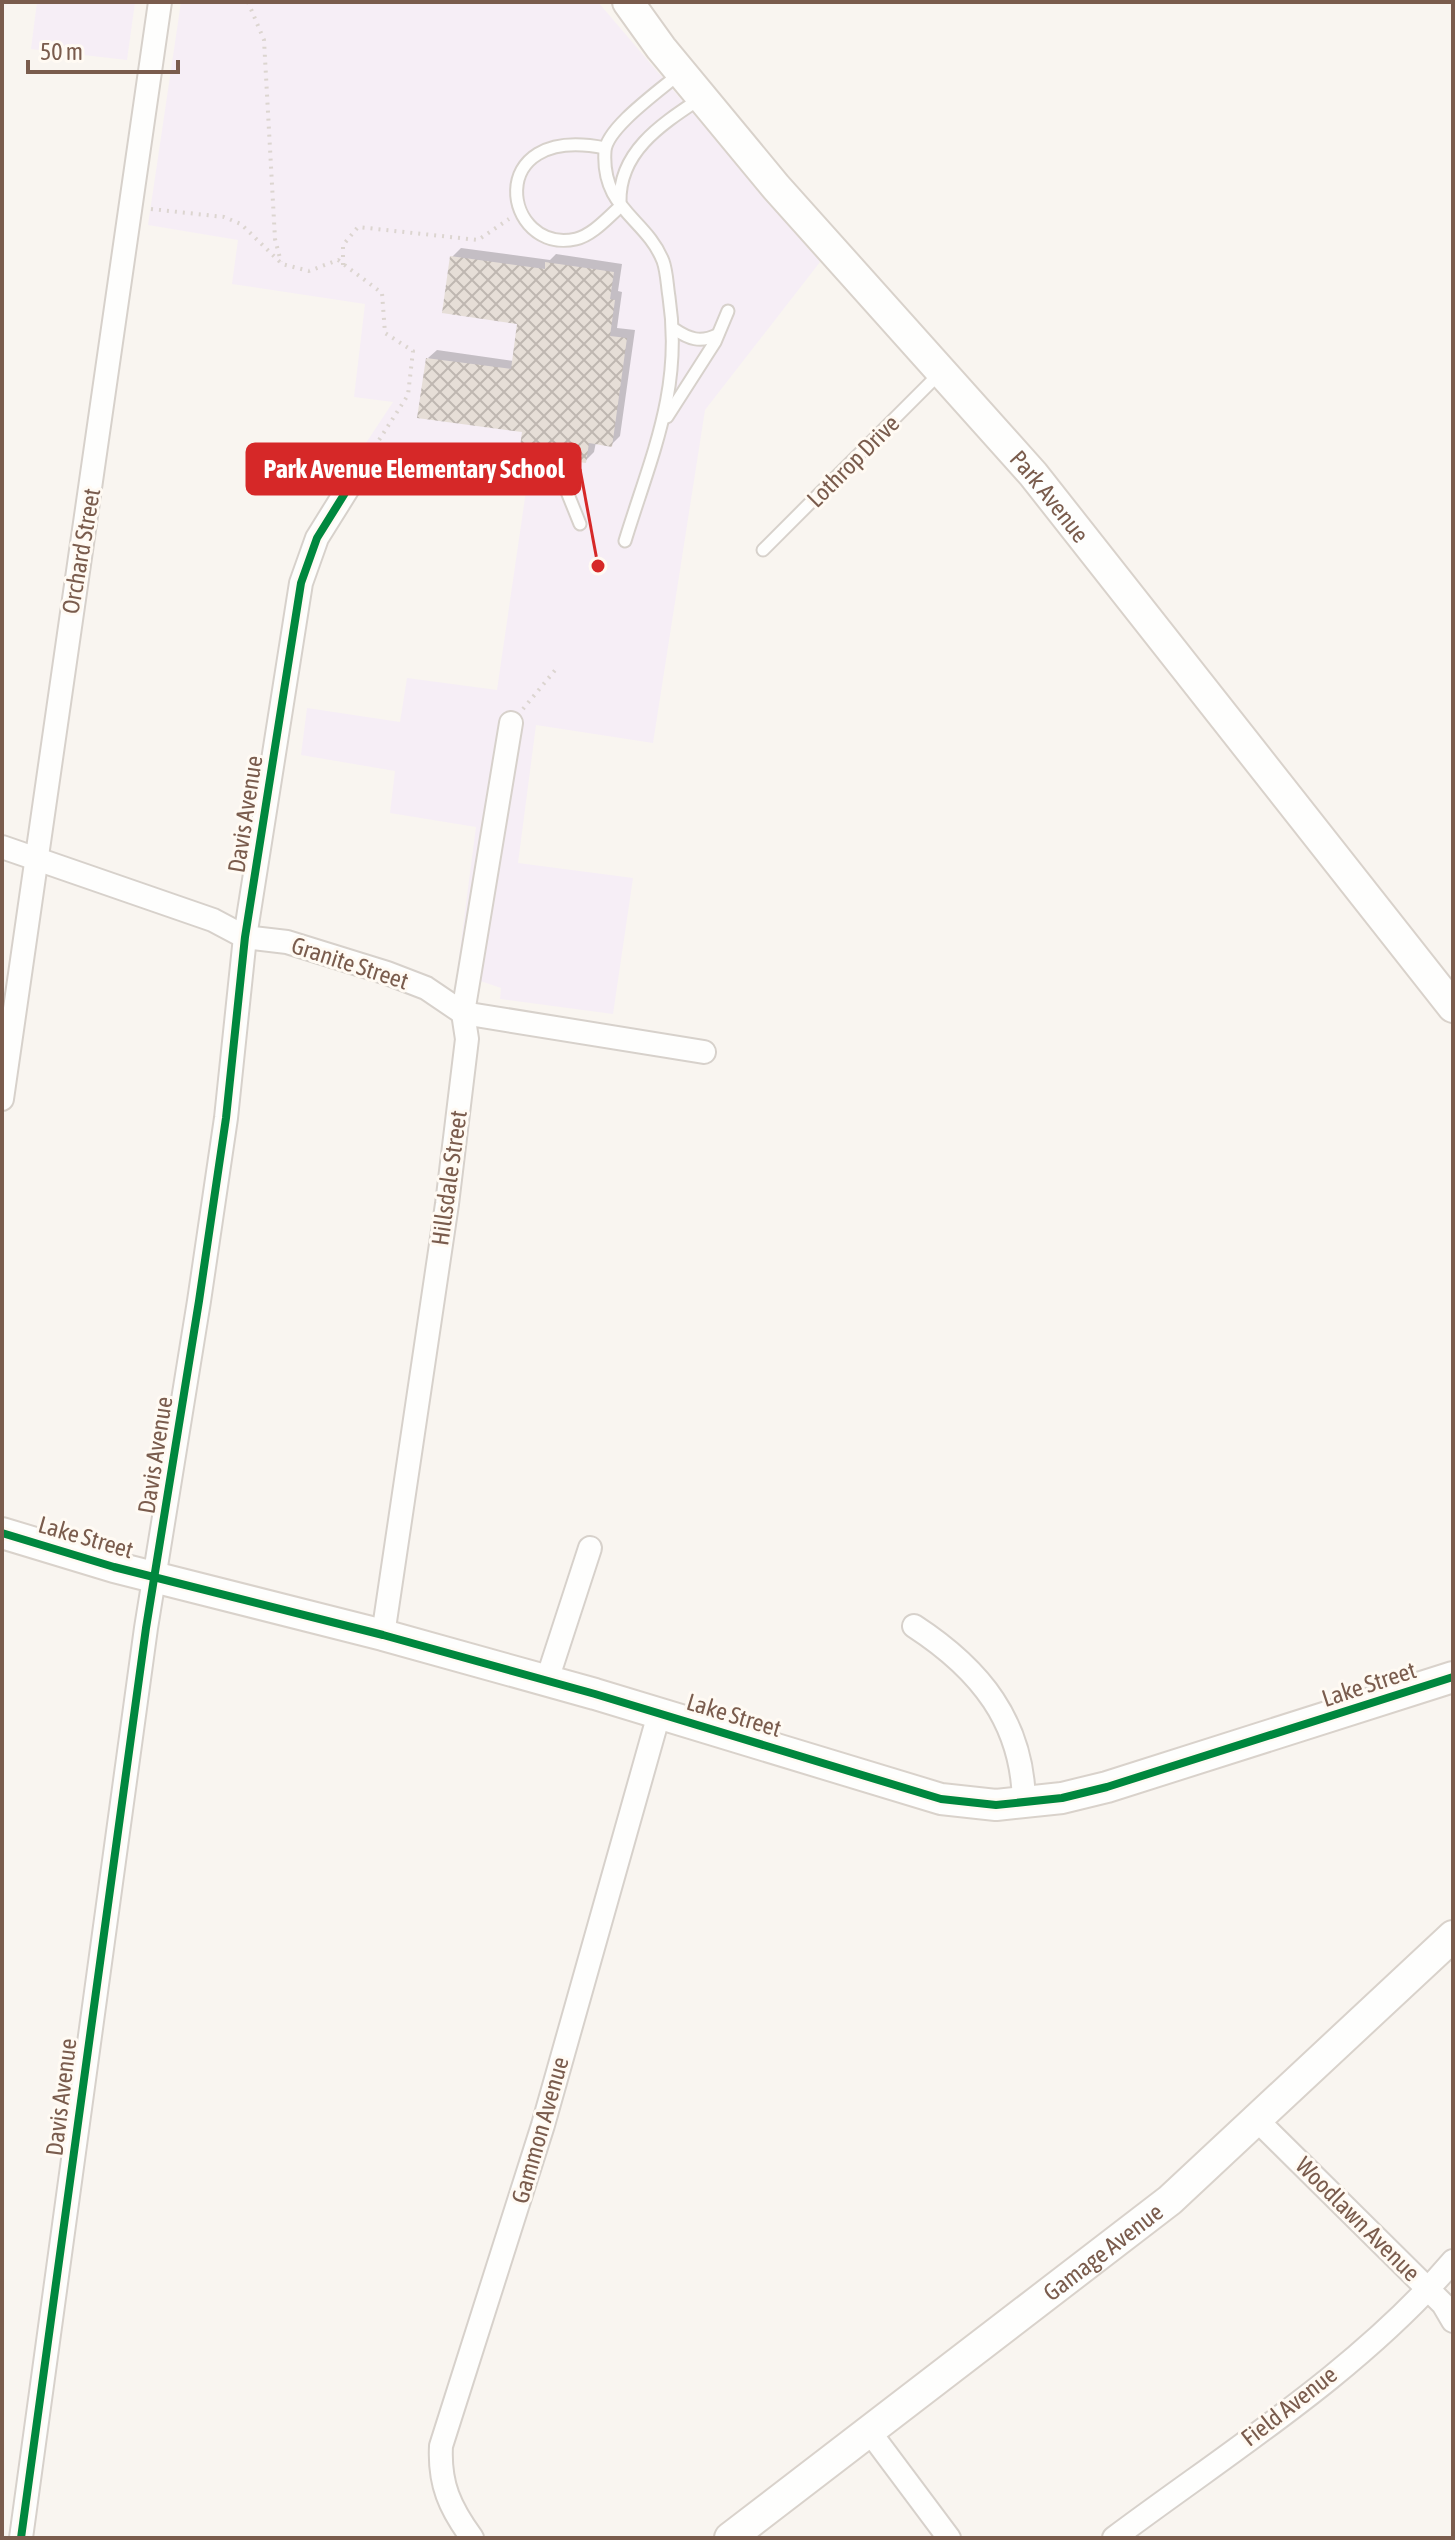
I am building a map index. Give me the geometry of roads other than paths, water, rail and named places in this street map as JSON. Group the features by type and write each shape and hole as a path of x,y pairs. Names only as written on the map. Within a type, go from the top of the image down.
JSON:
{"street":[{"name":"Orchard Street","path":"2,1099 160,2"},
{"name":"Park Avenue","path":"628,2 776,187 1033,474 1453,1007"},
{"name":"Davis Avenue","path":"21,2538 146,1628 157,1577 226,1118 245,937 301,583 317,538 350,485"},
{"name":"Hillsdale Street","path":"383,1635 447,1204 467,1039 463,1013 511,723"},
{"name":"Granite Street","path":"2,847 200,915 245,937 287,942 387,973 447,999 463,1013 704,1052"},
{"name":"Lake Street","path":"2,1533 547,1680 941,1799 996,1805 1024,1803 1107,1787 1453,1677"},
{"path":"547,1680 590,1548"},
{"path":"914,1626 936,1640 981,1680 994,1700 1022,1761 1024,1803"},
{"name":"Gammon Avenue","path":"472,2538 448,2501 441,2477 441,2446 543,2125 659,1714"},
{"name":"Gamage Avenue","path":"730,2538 1107,2251 1258,2121 1453,1936"},
{"name":"Woodlawn Avenue","path":"1258,2121 1443,2304 1453,2321"},
{"name":"Field Avenue","path":"1114,2538 1332,2373 1453,2261"},
{"path":"869,2431 949,2538"}],"lane":[{"path":"625,541 665,420 674,329 664,264 655,246 621,206 606,171 605,148 613,131 681,72"},
{"path":"621,206 620,185 626,163 641,144 702,98"},
{"path":"605,148 578,142 558,144 534,154 520,169 515,190 520,212 533,230 553,240 578,239 621,206"},
{"path":"665,420 718,335 728,311"},
{"path":"674,329 690,339 707,340 718,335"},
{"name":"Lothrop Drive","path":"763,550 942,371"},
{"path":"557,467 580,524"}],"place":[{"name":"Park Avenue Elementary School","path":"598,566"}]}
